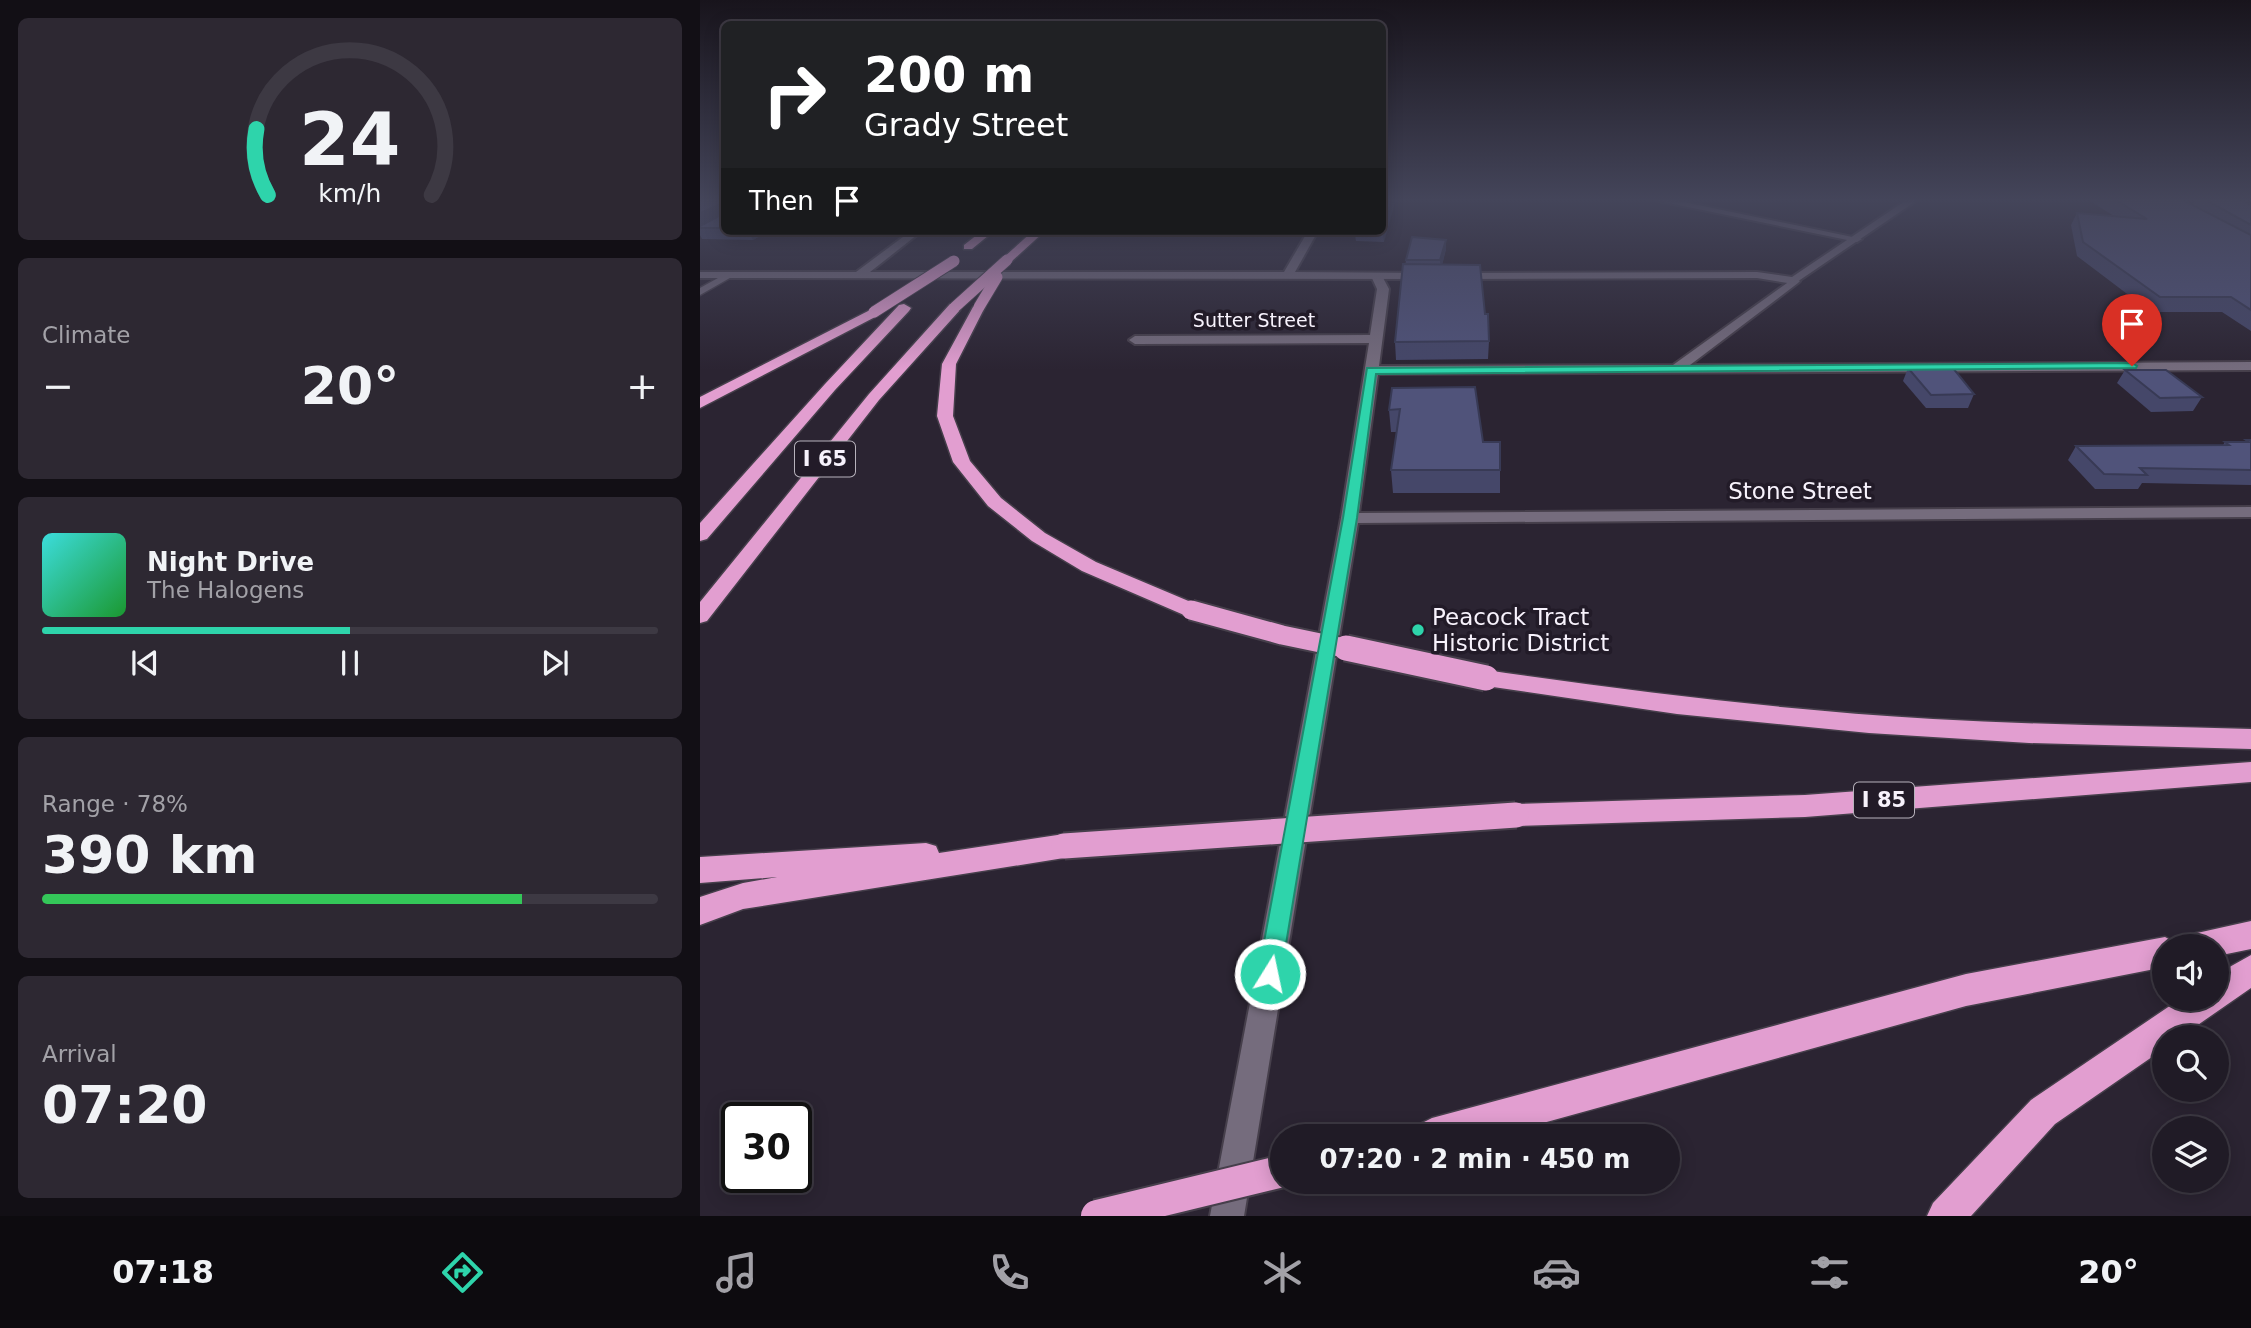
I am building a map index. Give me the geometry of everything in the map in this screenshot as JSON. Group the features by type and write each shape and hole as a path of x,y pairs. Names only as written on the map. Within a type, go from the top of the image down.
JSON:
{"highway":[{"name":"I 65","path":"700,535 830,387 904,308 959,256"},
{"name":"I 65","path":"700,616 874,397 955,307 1012,256"},
{"path":"1007,260 951,354 944,389 948,425 963,463 995,502 1041,540 1103,576 1191,610 1294,638 1486,678 1643,701 1868,724 2059,735 2251,739"},
{"path":"700,403 874,312 954,261"},
{"name":"I 85","path":"1064,846 1516,815 1805,806 2251,772"},
{"path":"700,870 1064,846"},
{"path":"700,911 743,896 1064,846"},
{"path":"2229,939 2251,935"},
{"path":"1475,1124 1966,989 2152,954"},
{"path":"2229,985 2251,970"},
{"path":"1946,1216 2043,1112 2190,1011"},
{"path":"1097,1216 1270,1174"}],"street":[{"path":"859,275 884,256"},
{"path":"1288,276 1297,256"},
{"path":"1678,367 1832,256"},
{"path":"700,275 1757,275 1794,281"},
{"path":"1227,1216 1350,518 1383,289 1377,276"},
{"name":"Sutter Street","path":"1135,340 1374,339"},
{"path":"1371,370 2251,366"},
{"name":"Stone Street","path":"1350,518 2251,512"}],"lane":[{"path":"700,292 730,275"}],"building":[{"path":"1407,256 1441,256 1440,260 1406,260"},
{"path":"2102,256 2251,256 2251,310 2231,297 2160,297"},
{"path":"1403,264 1480,265 1485,314 1488,314 1489,341 1395,342"},
{"path":"1908,368 1953,368 1974,394 1931,395"},
{"path":"2125,370 2166,370 2202,397 2160,398"},
{"path":"1475,387 1483,442 1500,442 1500,470 1391,470 1400,409 1389,410 1392,388"},
{"path":"2246,440 2251,440 2251,470 2140,468 2147,475 2104,474 2076,446 2229,445 2225,442 2249,442"}],"place":[{"name":"Peacock Tract Historic District","path":"1418,630"}],"route":[{"path":"1270,974 1350,518 1371,370 2132,366"}]}
